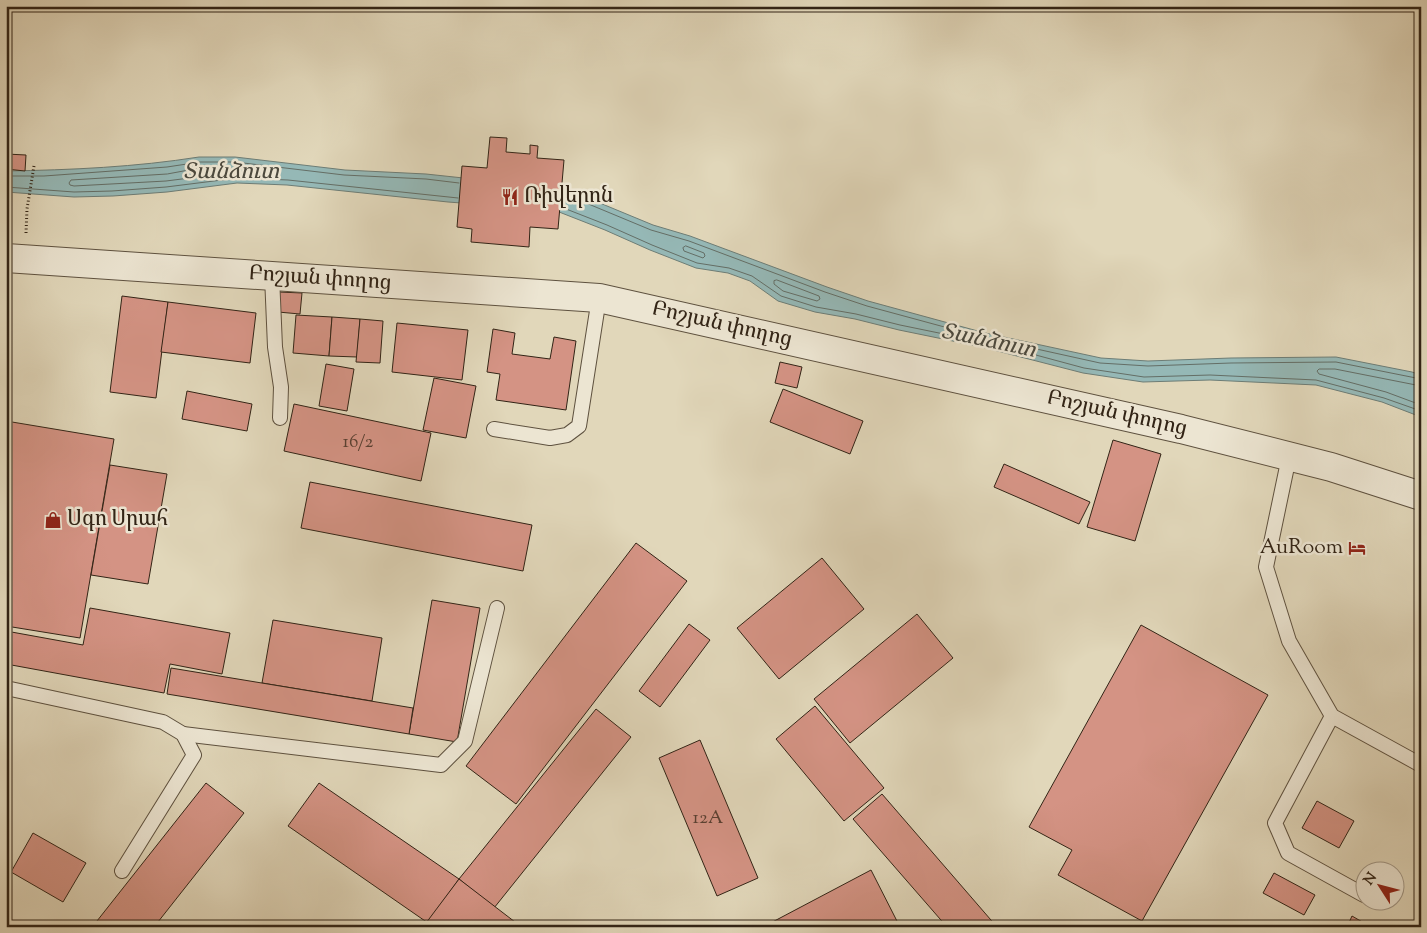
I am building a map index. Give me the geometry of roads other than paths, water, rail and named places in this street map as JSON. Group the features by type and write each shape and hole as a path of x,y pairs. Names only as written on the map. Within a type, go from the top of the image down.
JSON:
{"street":[{"name":"Բոշյան փողոց","path":"6,258 599,298 1181,428 1331,467 1421,496"}],"lane":[{"path":"272,276 275,347 282,387 280,418"},
{"path":"494,429 550,438 567,435 579,426 599,298"},
{"path":"1289,457 1266,566 1289,641 1332,716 1421,765"},
{"path":"6,688 163,722 183,734 441,765 465,741 497,608"},
{"path":"1332,716 1275,823 1288,852 1354,889"},
{"path":"122,871 194,755 183,734"}],"water":[{"name":"Տանձուտ","path":"199,157 235,157 345,170 426,174 566,189 653,225 690,236 827,287 868,301 985,333 1101,358 1148,361 1336,357 1412,372 1421,375 1421,417 1382,402 1316,385 1210,380 1143,382 1083,373 982,347 815,312 778,301 750,281 728,273 696,268 554,210 448,202 287,185 237,183 167,192 113,196 74,197 6,192 6,171 103,167"}],"place":[{"name":"Ռիվերոն","path":"510,197"},
{"name":"Սգո Սրահ","path":"53,520"},
{"name":"AuRoom","path":"1357,548"}]}
